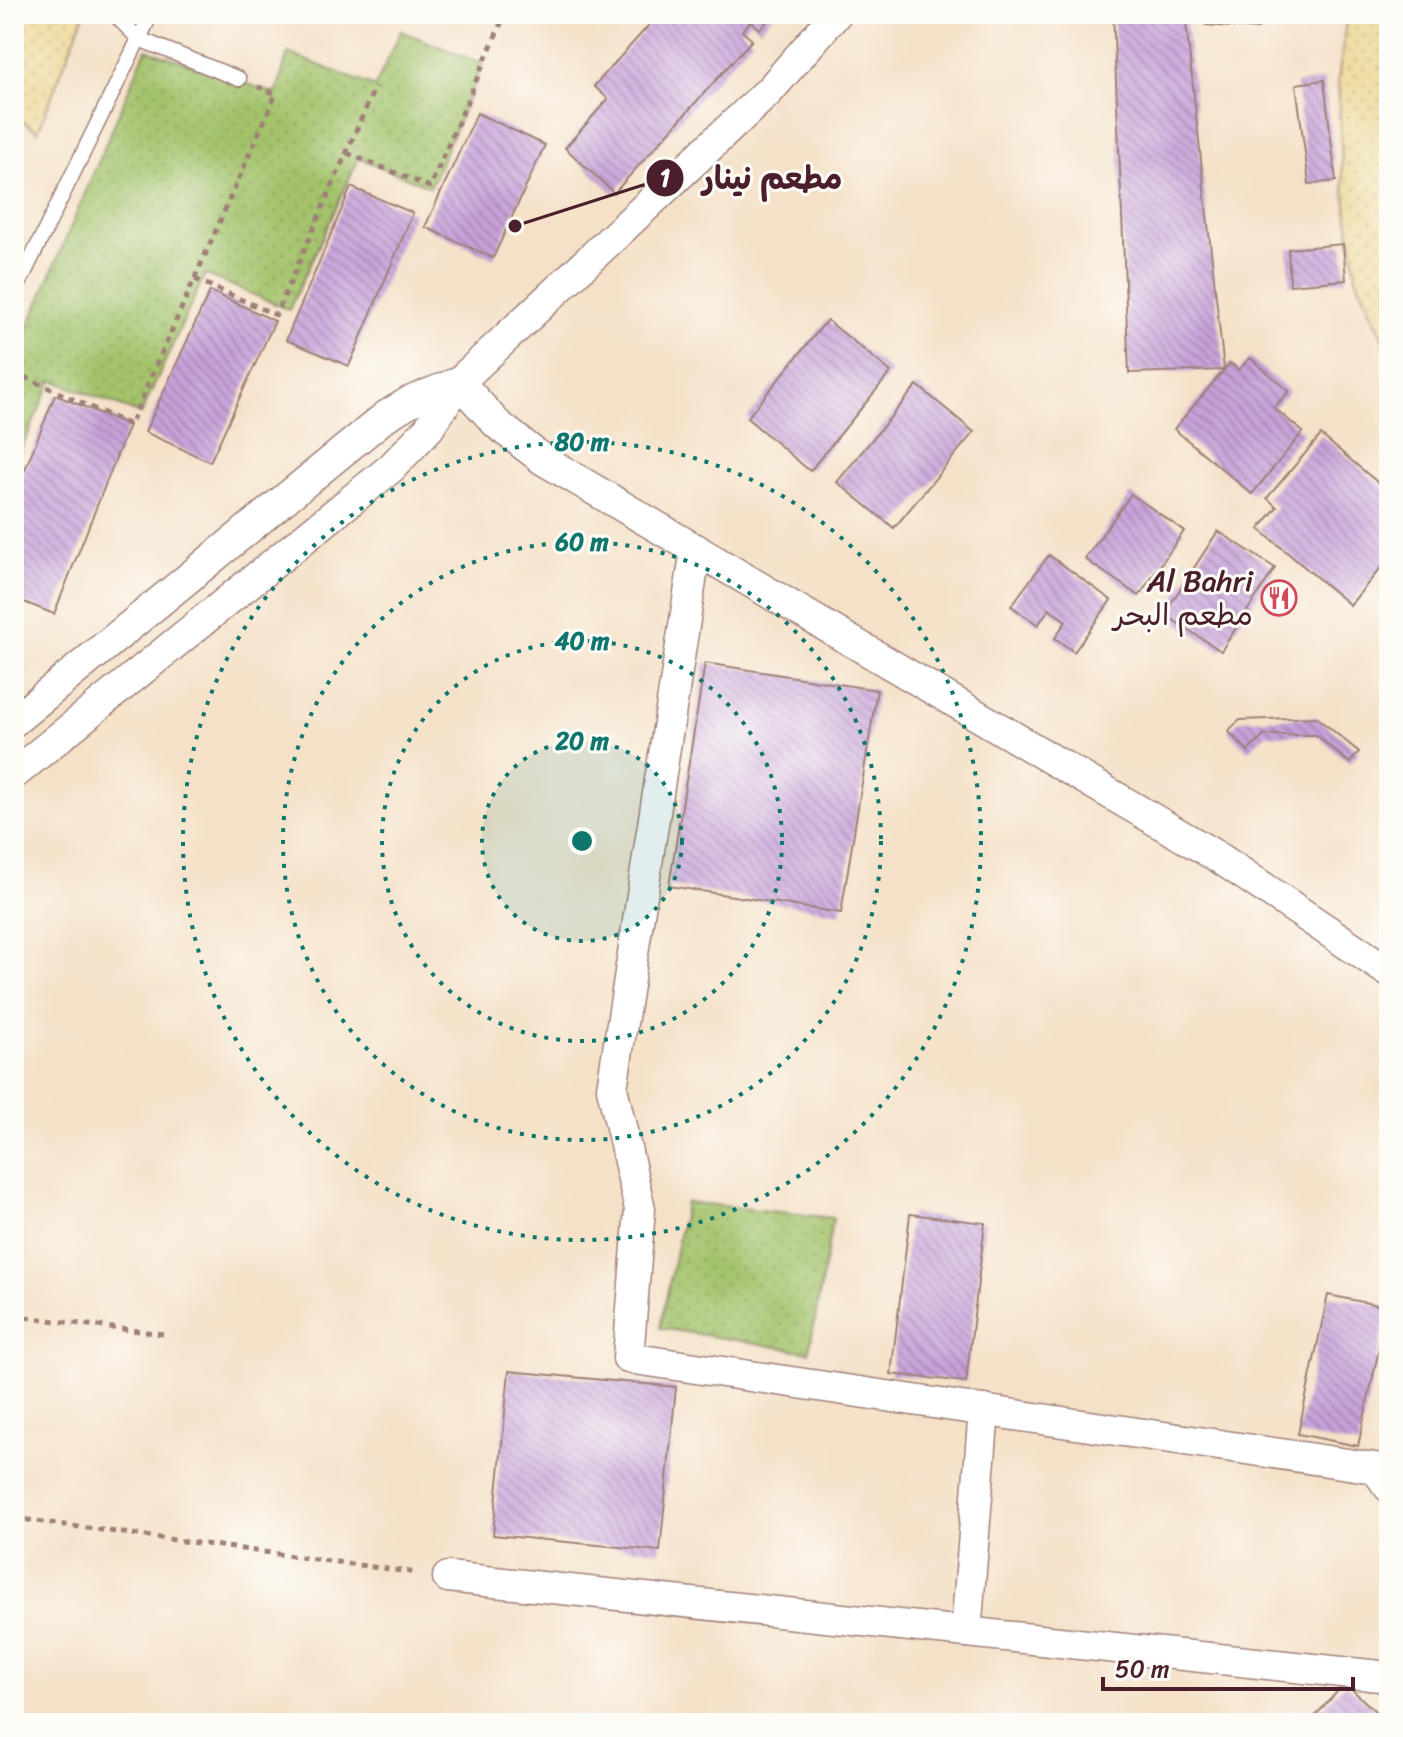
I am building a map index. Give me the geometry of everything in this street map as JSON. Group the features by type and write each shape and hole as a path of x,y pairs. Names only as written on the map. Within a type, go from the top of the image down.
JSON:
{"street":[{"path":"14,774 391,468 429,428 459,382 758,101 836,14"},
{"path":"459,382 497,424 542,459 1221,859 1389,972"},
{"path":"14,721 386,416 409,402 459,382"},
{"path":"696,549 612,1088 640,1209 628,1358 1375,1468 1389,1487"},
{"path":"966,1632 984,1410"},
{"path":"448,1577 1389,1677"}],"lane":[{"path":"114,14 139,39 239,79"},
{"path":"14,294 151,14"}],"path":[{"path":"347,153 430,187 505,14"},
{"path":"600,14 620,23 623,14"},
{"path":"14,372 130,425 276,94 239,79"},
{"path":"195,279 276,315 375,87"},
{"path":"14,1318 163,1334"},
{"path":"14,1518 448,1577"}],"green space":[{"path":"401,31 483,64 430,187 359,158 289,310 205,274 141,414 52,380 14,466 14,361 146,49 276,94 288,53 375,87"},
{"path":"686,1202 833,1218 809,1352 660,1328"}],"sand":[{"path":"14,14 84,14 38,131 14,116"},
{"path":"1347,14 1389,14 1389,353 1356,277 1343,180 1338,81"}],"building":[{"path":"659,14 774,14 760,29 751,21 742,31 752,40 614,193 565,148 608,99 594,86"},
{"path":"1113,14 1185,14 1224,370 1129,373"},
{"path":"1190,14 1261,14 1258,29 1206,25"},
{"path":"1324,80 1336,181 1309,184 1296,84"},
{"path":"477,113 545,145 493,258 425,227"},
{"path":"351,187 413,213 349,366 286,340"},
{"path":"1343,244 1346,280 1290,285 1288,249"},
{"path":"210,291 275,321 210,462 145,432"},
{"path":"827,320 891,372 810,471 747,418"},
{"path":"1250,358 1289,391 1274,408 1303,432 1252,494 1174,429 1230,363 1239,370"},
{"path":"917,385 974,432 894,528 837,482"},
{"path":"55,395 129,425 54,614 14,598 14,497"},
{"path":"1321,435 1389,492 1389,558 1350,605 1259,529 1277,507 1267,498"},
{"path":"1131,494 1184,531 1139,596 1085,559"},
{"path":"1218,531 1275,568 1221,651 1164,614"},
{"path":"1049,555 1111,600 1074,652 1055,638 1066,621 1049,609 1038,625 1011,606"},
{"path":"705,663 877,690 841,913 669,886"},
{"path":"1316,717 1359,752 1350,763 1316,735 1265,735 1248,751 1228,731 1240,720"},
{"path":"910,1214 985,1223 966,1382 891,1374"},
{"path":"1328,1295 1388,1307 1358,1446 1298,1434"},
{"path":"509,1371 676,1387 660,1551 493,1535"},
{"path":"1345,1683 1388,1723 1309,1723"}],"place":[{"name":"مطعم نينار","path":"515,226"},
{"name":"Al Bahri مطعم البحر","path":"1279,598"}]}
